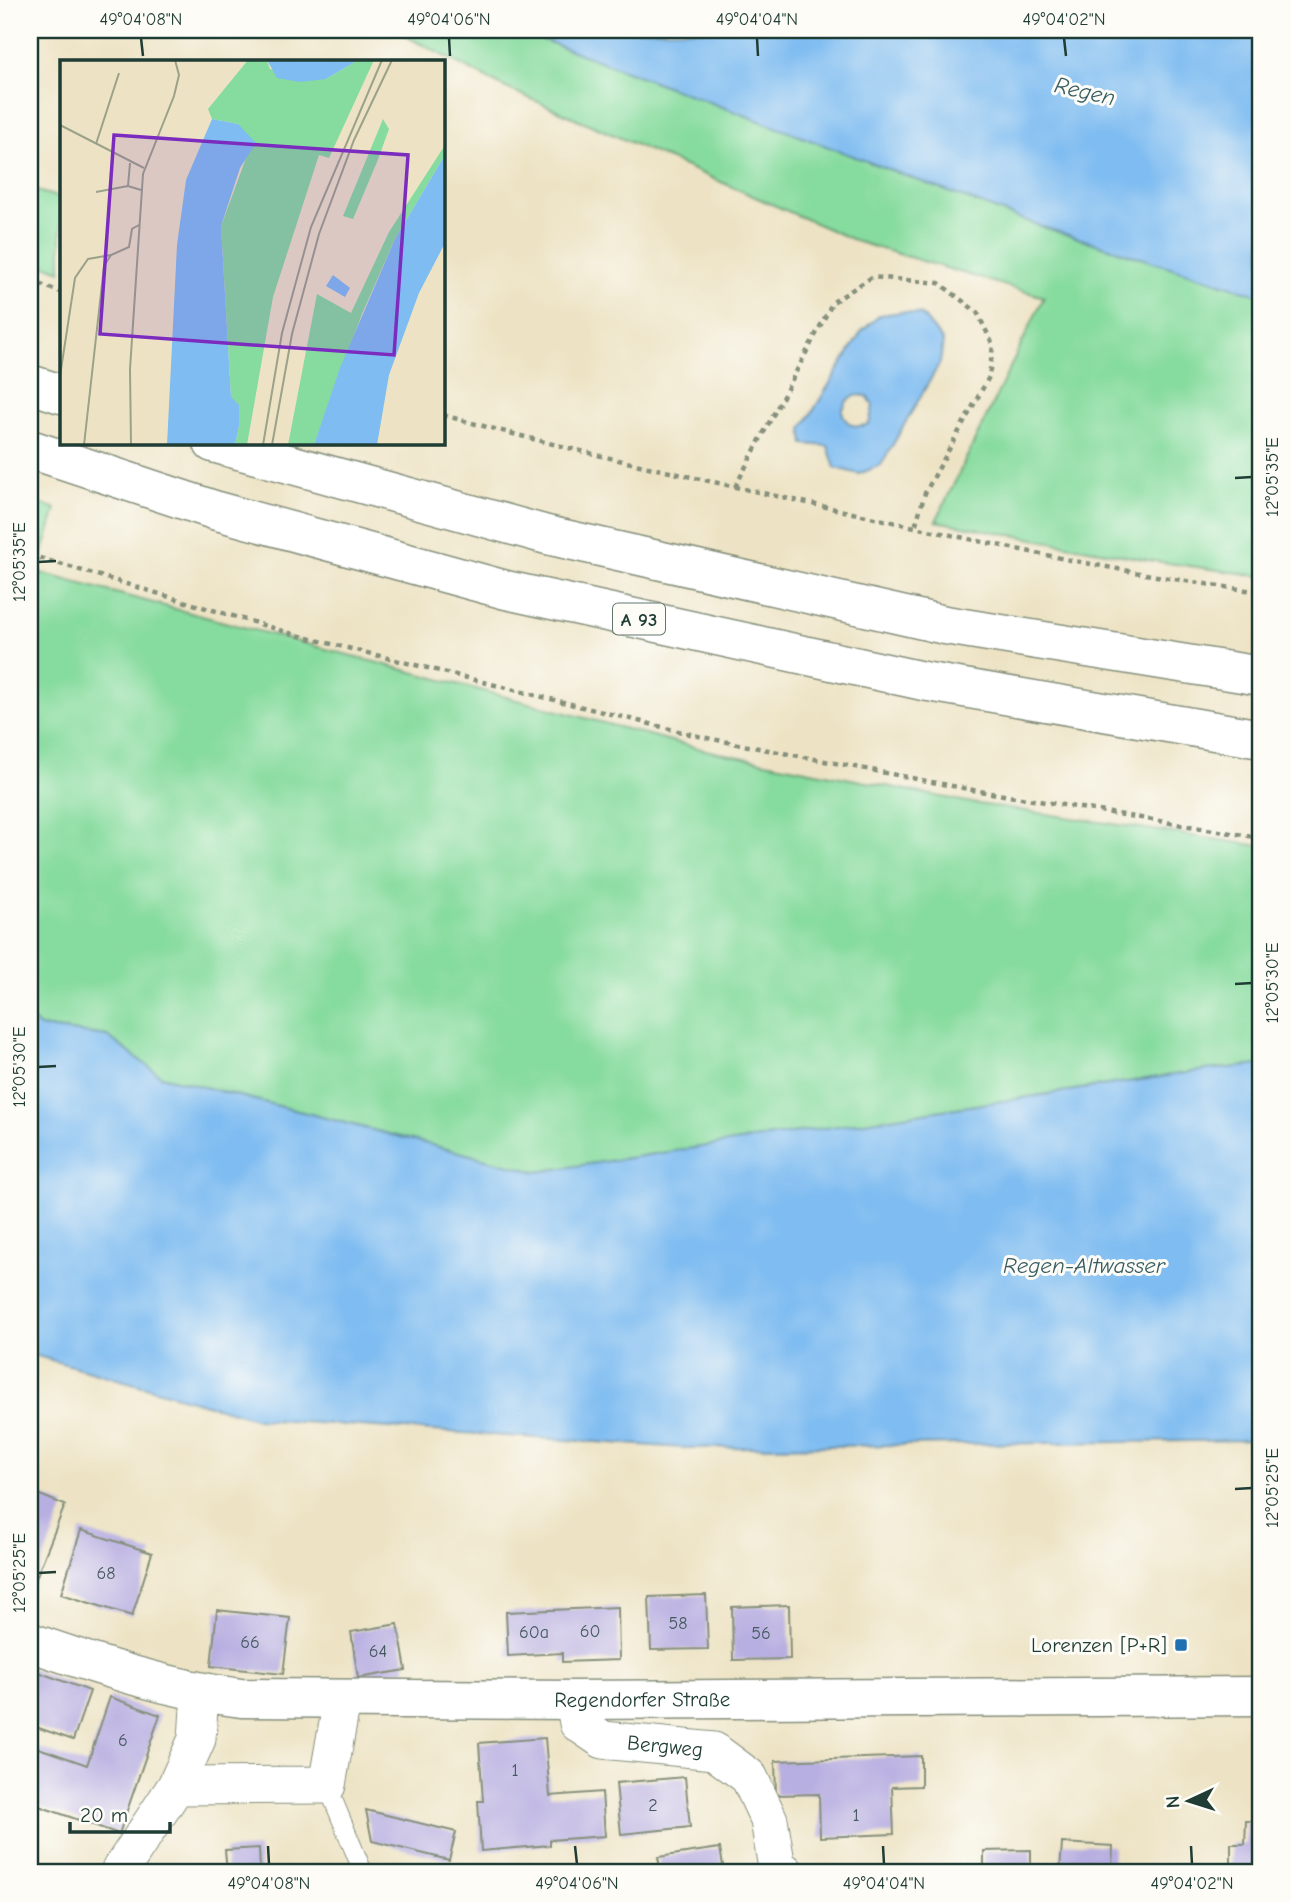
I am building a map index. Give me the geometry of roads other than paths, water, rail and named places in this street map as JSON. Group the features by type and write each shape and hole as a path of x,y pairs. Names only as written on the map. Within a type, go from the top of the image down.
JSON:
{"main road":[{"path":"30,384 60,394"},
{"path":"216,444 547,535 945,625 1261,676"},
{"name":"A 93","path":"30,449 216,511 506,590 923,681 1261,738"},
{"name":"Regendorfer Straße","path":"30,1643 113,1670 200,1693 242,1698 574,1700 1261,1696"}],"street":[{"path":"120,1872 176,1786 197,1739 200,1693"},
{"path":"176,1786 327,1785 342,1700"},
{"name":"Bergweg","path":"574,1700 578,1723 603,1740 714,1751 749,1777 769,1820 780,1871"}],"lane":[{"path":"327,1785 363,1872"}],"water":[{"name":"Regen","path":"517,30 1261,30 1261,296 1040,226"},
{"path":"902,312 922,315 943,341 940,363 881,465 859,474 835,468 828,446 804,444 802,429 862,331 880,315","holes":["857,395 867,396 873,406 869,424 852,425 842,411 847,401"]},
{"name":"Regen-Altwasser","path":"30,1018 40,1027 107,1036 161,1076 537,1172 1206,1070 1261,1065 1261,1440 684,1448 258,1419 30,1354"}],"place":[{"name":"Lorenzen [P+R]","path":"1181,1645"}]}
